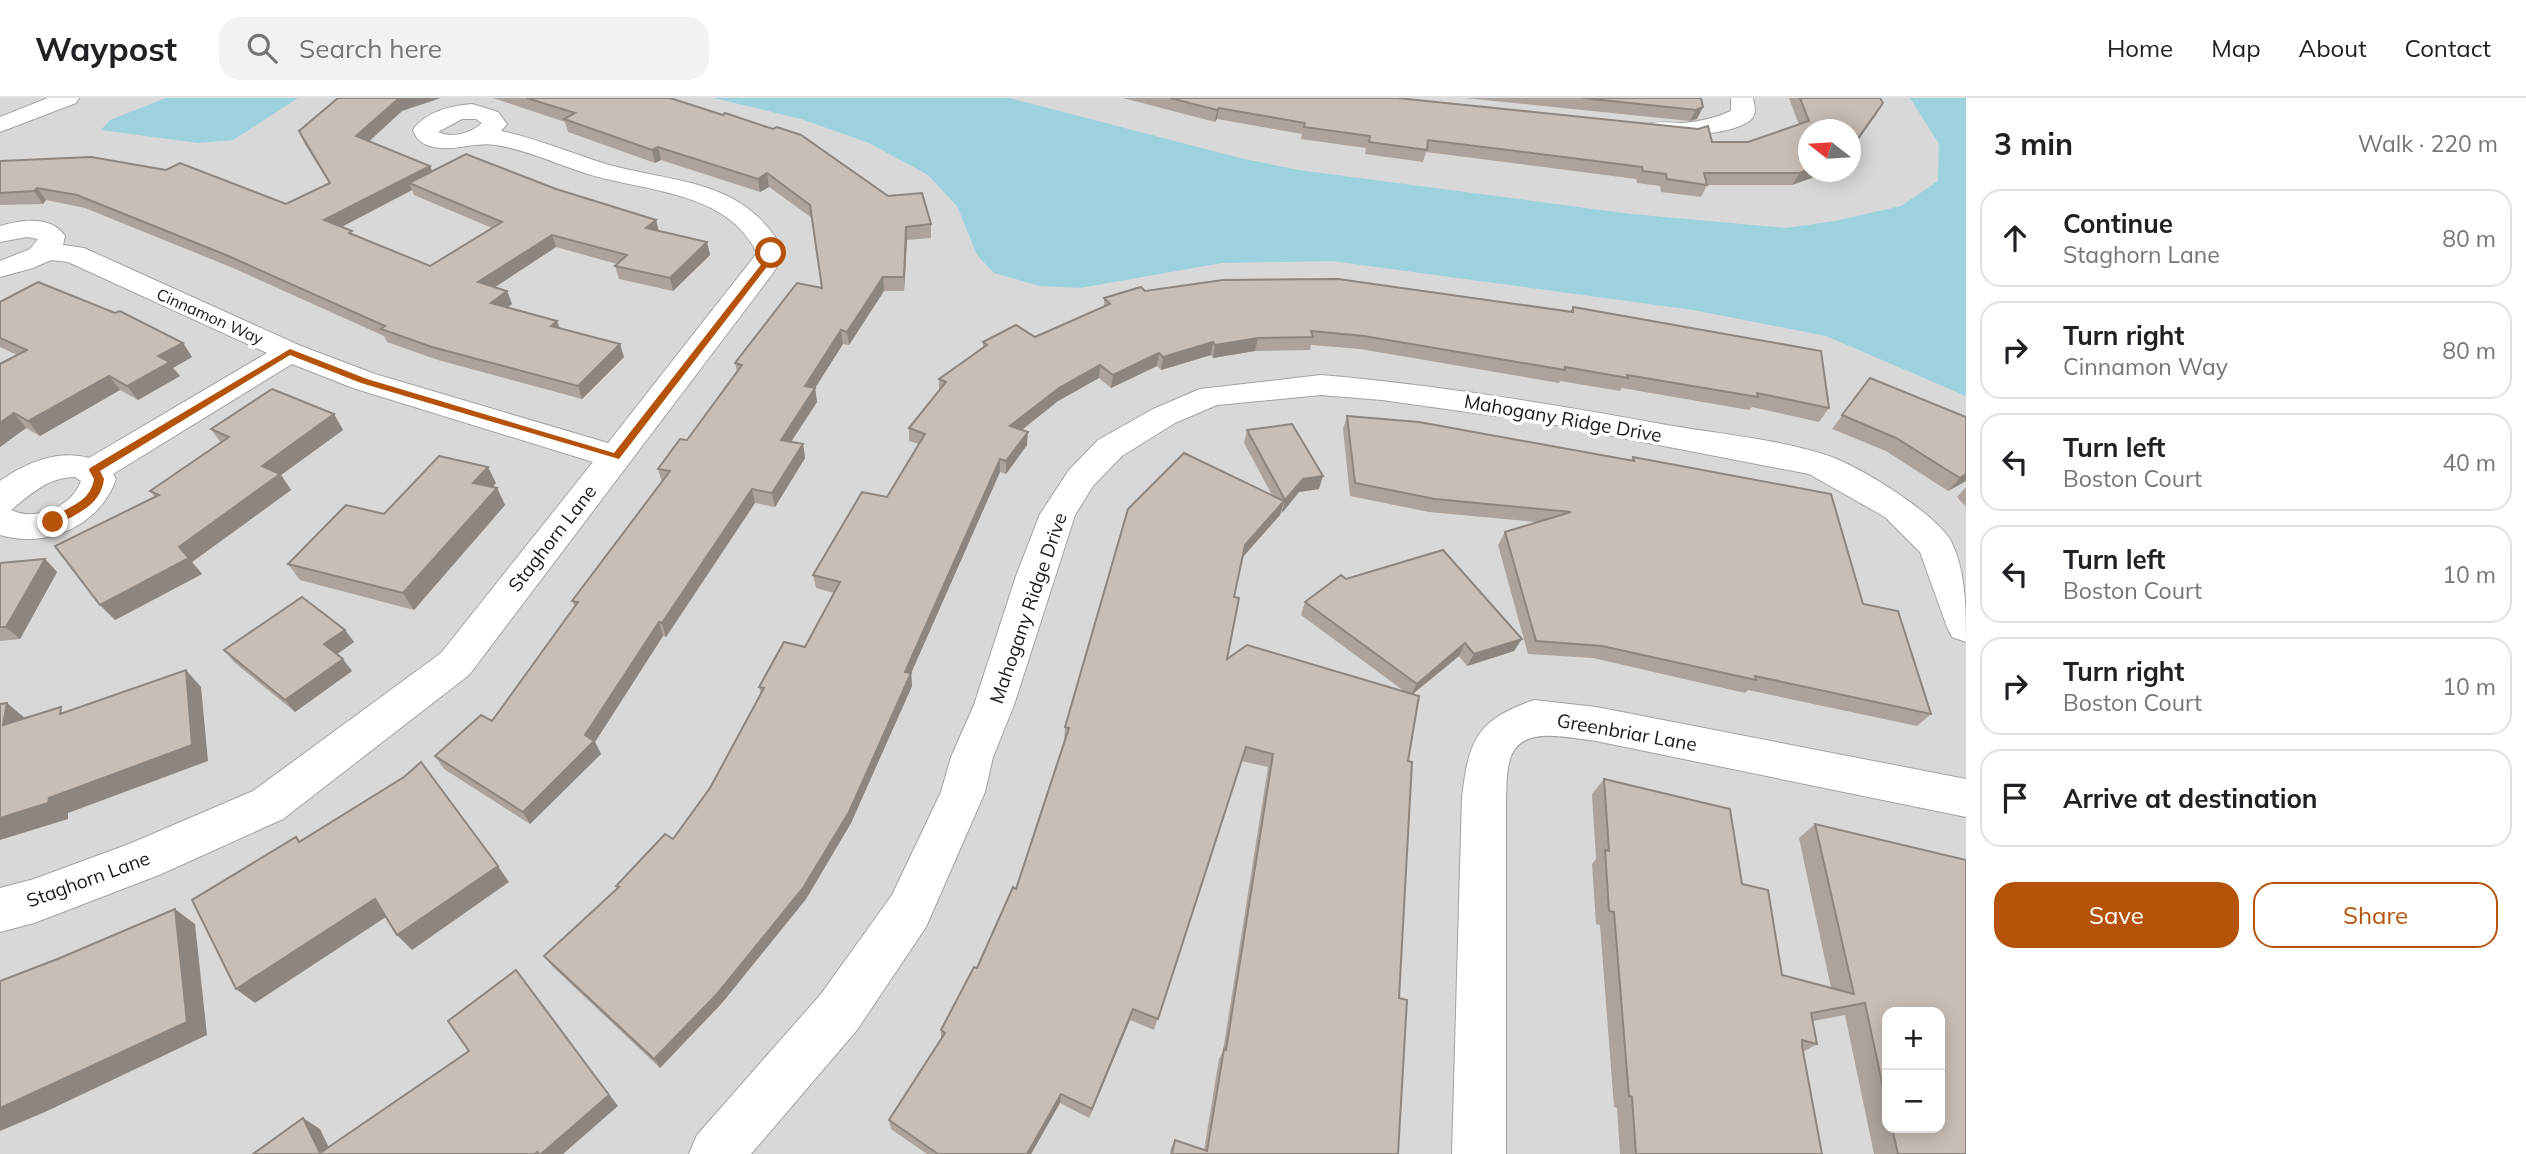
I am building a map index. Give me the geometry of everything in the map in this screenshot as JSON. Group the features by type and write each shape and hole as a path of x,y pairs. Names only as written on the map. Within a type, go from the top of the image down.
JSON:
{"street":[{"path":"0,125 68,98"},
{"path":"1634,127 1692,131 1710,127 1742,114 1742,98"},
{"name":"Staghorn Lane","path":"0,910 34,901 143,860 268,804 455,664 764,267 771,253 759,229 741,213 701,195 599,169 506,139 482,136"},
{"path":"0,234 19,229 46,231 52,236 52,243 45,251 24,262 0,269"},
{"name":"Cinnamon Way","path":"45,251 74,254 290,352 364,381 616,457"},
{"path":"0,501 9,490 45,470 73,466 94,470 290,352"},
{"name":"Mahogany Ridge Drive","path":"716,1154 839,1012 909,911 963,792 972,757 995,705 1035,576 1058,514 1081,478 1110,448 1164,416 1199,401 1211,396 1307,386 1382,390 1545,414 1819,465 1898,508 1936,546 1966,627"},
{"path":"0,519 14,527 33,527 73,513 88,502 98,489 99,479 94,470"},
{"name":"Greenbriar Lane","path":"1479,1154 1484,797 1488,757 1505,731 1534,717 1596,724 1966,798"}],"shaded area":[{"path":"0,98 1960,98 1966,107 1966,1154 0,1154"}],"water":[{"path":"166,98 298,98 233,140 198,143 101,130 110,120"},
{"path":"714,98 1009,98 1244,159 1299,170 1631,214 1786,228 1835,221 1901,206 1938,181 1939,144 1910,98 1966,98 1966,396 1826,336 1693,310 1332,261 1222,263 1080,288 1040,286 994,273 977,255 957,206 928,175 869,143 801,119"}],"building":[{"path":"338,98 400,98 356,136 430,166 324,220 430,266 502,222 409,183 466,154 556,189 656,220 646,228 707,242 670,278 615,266 627,255 552,235 478,282 507,291 491,303 557,321 551,326 620,344 578,386 432,347 381,329 385,326 226,255 77,195 37,188 34,191 0,193 0,161 91,157 166,170 180,163 286,204 330,183 299,131"},
{"path":"527,98 670,98 773,129 777,127 801,135 888,196 922,193 931,224 906,227 904,277 883,277 847,332 841,330 805,386 815,388 781,440 803,444 772,493 752,489 662,623 659,622 585,735 594,741 523,812 435,756 481,715 492,721 578,602 572,601 670,471 658,469 680,439 687,440 742,365 735,363 797,283 822,288 810,205 767,173 758,179 658,147 652,150 564,119 575,113"},
{"path":"1170,98 1397,98 1698,129 1708,126 1712,142 1748,142 1798,125 1798,173 1704,173 1707,185 1667,179 1666,174 1643,171 1642,167 1428,140 1427,150 1369,142 1370,136 1304,127 1305,123 1219,108 1217,110"},
{"path":"1583,98 1701,98 1703,107 1696,110"},
{"path":"1800,98 1880,98 1883,103 1861,134 1861,119 1808,119"},
{"path":"1338,279 1573,312 1573,307 1821,351 1829,408 1757,393 1758,397 1627,375 1628,378 1565,367 1565,370 1364,336 1311,331 1313,337 1258,338 1215,345 1213,342 1163,357 1159,353 1113,375 1100,365 1059,388 1010,426 1028,432 1006,461 1000,459 905,672 911,673 849,812 803,888 717,994 654,1059 544,956 619,887 616,886 665,834 673,839 710,788 764,688 759,687 784,642 805,647 840,582 813,575 862,492 887,497 925,434 909,428 946,382 939,379 987,345 983,342 1016,325 1035,337 1110,304 1104,298 1141,287 1145,291 1223,280"},
{"path":"38,282 115,313 120,311 183,343 158,356 170,362 127,386 109,376 28,421 14,413 0,423 0,364 27,350 0,338 0,302"},
{"path":"1870,378 1966,417 1966,474 1960,478 1896,438 1842,415"},
{"path":"272,389 334,414 262,466 280,474 179,547 189,558 100,605 55,546 159,495 150,491 229,437 211,429"},
{"path":"1347,416 1419,422 1634,461 1633,457 1831,494 1863,604 1898,611 1931,714 1755,676 1756,680 1602,646 1536,641 1505,532 1571,512 1435,499 1355,483"},
{"path":"1292,424 1323,476 1303,479 1285,500 1247,430"},
{"path":"1184,453 1284,501 1245,545 1234,597 1239,598 1227,659 1247,645 1419,696 1408,761 1412,762 1399,998 1407,1000 1398,1154 1172,1154 1175,1140 1207,1151 1224,1049 1226,1050 1273,754 1246,747 1158,1019 1133,1009 1092,1109 1061,1094 1027,1154 938,1154 889,1120 945,1033 941,1030 974,967 977,968 1013,887 1016,889 1069,728 1065,727 1128,509"},
{"path":"439,456 488,467 473,483 497,488 403,593 288,564 346,505 384,514"},
{"path":"1443,550 1522,639 1474,654 1465,643 1417,684 1305,602 1341,575 1346,579"},
{"path":"45,559 6,627 0,627 0,563"},
{"path":"302,597 345,630 324,644 343,659 285,700 224,650"},
{"path":"186,670 192,745 49,798 48,803 0,818 0,704 7,703 3,725 61,707 60,714"},
{"path":"421,762 498,866 397,935 375,899 236,989 192,900 296,837 299,842 404,777"},
{"path":"1604,779 1730,809 1742,884 1768,890 1782,975 1854,994 1815,824 1966,860 1966,1154 1898,1154 1893,1133 1945,1133 1945,1007 1882,1007 1882,1083 1865,1003 1811,1013 1817,1044 1802,1040 1822,1154 1636,1154 1614,912 1609,911 1605,850 1609,851"},
{"path":"175,909 187,1022 0,1108 0,981"},
{"path":"516,970 609,1095 541,1154 253,1154 303,1118 320,1153 469,1051 448,1021"}],"route":[{"path":"53,522 73,513 88,502 98,489 99,479 94,470 290,352 364,381 616,457 764,267 771,253"}]}
